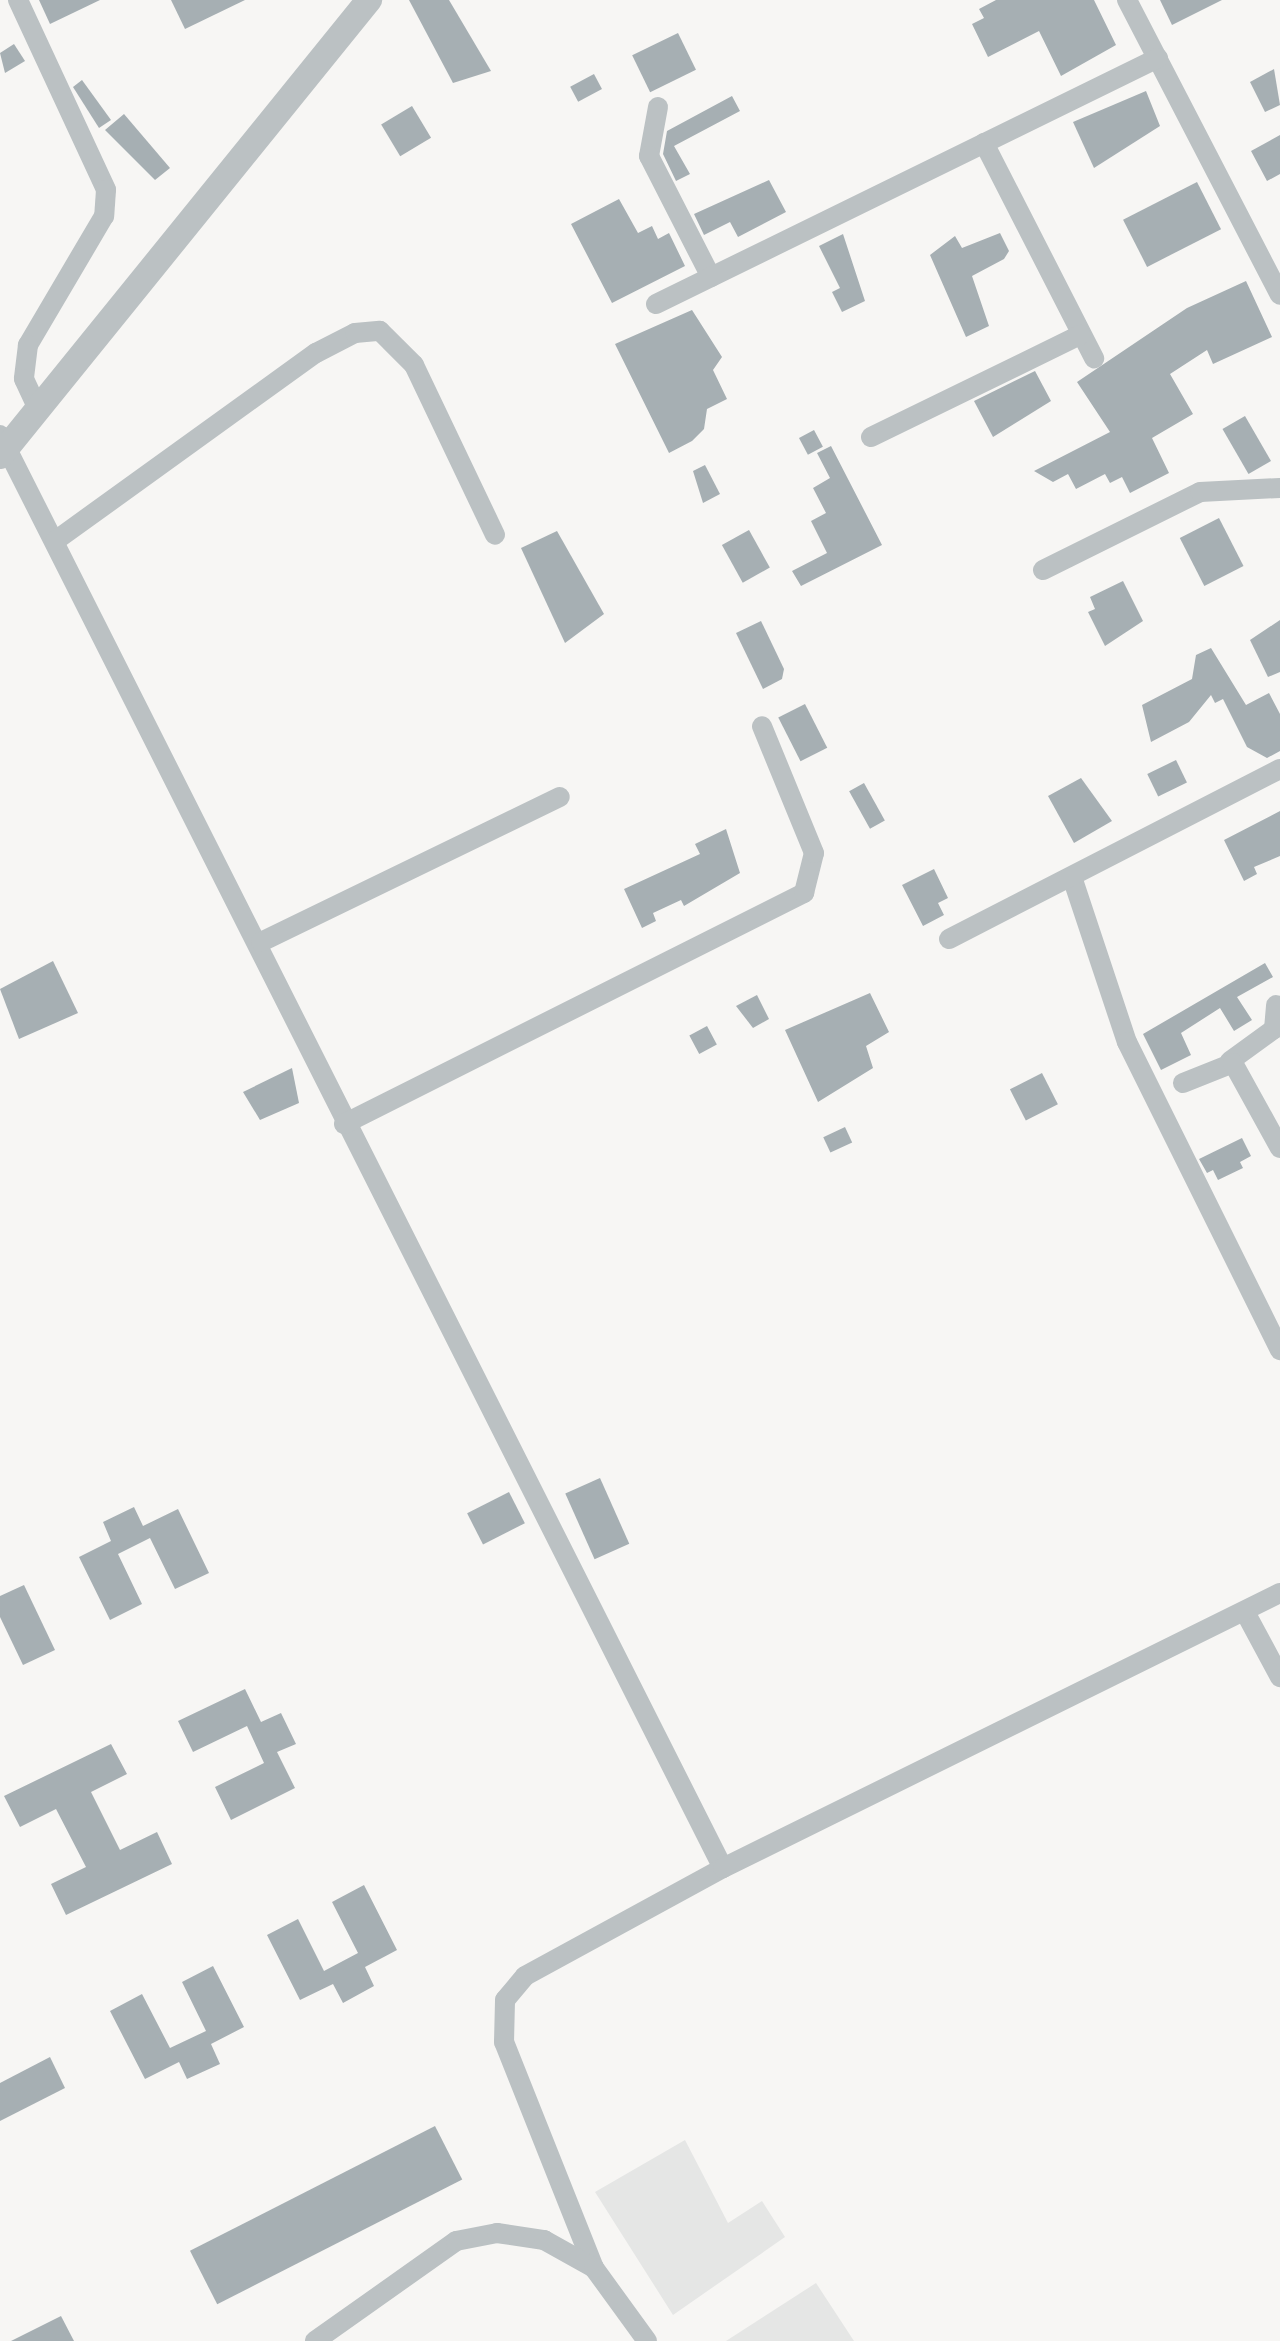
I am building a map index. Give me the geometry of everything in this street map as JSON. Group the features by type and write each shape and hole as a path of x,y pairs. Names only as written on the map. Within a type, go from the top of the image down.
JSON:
{"street":[{"path":"18,0 106,190 104,216 28,345 24,379 38,409"},
{"path":"369,0 38,409 2,446 55,541 261,942 344,1124 723,1868"},
{"path":"1127,0 1280,295"},
{"path":"656,304 1158,58"},
{"path":"658,107 649,156 711,277"},
{"path":"984,143 1094,358"},
{"path":"55,541 316,353 355,333 380,331 414,365 495,535"},
{"path":"871,437 1080,335"},
{"path":"1043,570 1200,492 1280,488"},
{"path":"344,1124 804,893 814,853 762,726"},
{"path":"949,939 1280,769"},
{"path":"261,942 560,797"},
{"path":"1072,877 1127,1042 1280,1350"},
{"path":"1183,1083 1230,1061 1274,1029 1276,1005"},
{"path":"1230,1061 1280,1148"},
{"path":"647,2341 594,2268 504,2042 505,2000 525,1976 723,1868 1280,1593"},
{"path":"1245,1612 1280,1677"},
{"path":"315,2341 456,2241 497,2233 544,2240 594,2268"}],"shaded area":[{"path":"685,2140 728,2223 762,2201 785,2237 673,2315 595,2192"},
{"path":"816,2283 854,2341 726,2341"}],"building":[{"path":"39,0 100,0 50,24"},
{"path":"171,0 245,0 185,29"},
{"path":"409,0 449,0 491,71 453,83"},
{"path":"996,0 1094,0 1116,45 1061,76 1039,31 988,57 972,24 984,18 979,9"},
{"path":"1160,0 1222,0 1172,25"},
{"path":"678,33 696,70 650,92 632,55"},
{"path":"14,44 25,61 5,73 0,53"},
{"path":"1274,69 1280,105 1265,112 1250,82"},
{"path":"594,74 602,89 578,102 570,87"},
{"path":"82,80 111,120 99,128 73,87"},
{"path":"1146,91 1160,126 1094,168 1073,122"},
{"path":"732,96 740,111 674,146 690,174 676,181 663,154 667,131"},
{"path":"412,106 431,138 400,156 381,125"},
{"path":"124,114 170,168 155,180 105,130"},
{"path":"1280,135 1280,174 1267,181 1251,151"},
{"path":"769,180 786,212 738,237 730,222 704,235 694,214"},
{"path":"1197,182 1221,229 1147,267 1123,220"},
{"path":"619,199 638,233 652,226 658,239 669,233 685,266 612,303 571,224"},
{"path":"1000,233 1009,251 1004,259 972,276 989,326 966,337 930,255 955,236 962,248"},
{"path":"843,234 865,301 842,312 832,292 840,288 819,246"},
{"path":"1246,281 1272,337 1213,364 1207,350 1170,374 1193,414 1152,438 1169,473 1130,493 1122,477 1110,483 1105,474 1076,489 1068,474 1053,482 1034,471 1110,432 1077,382 1187,308"},
{"path":"692,310 722,357 713,370 727,399 707,409 704,429 692,441 669,453 615,344"},
{"path":"1035,371 1051,401 993,437 974,401"},
{"path":"1245,416 1271,461 1248,474 1222,429"},
{"path":"814,430 823,447 808,455 799,438"},
{"path":"831,446 882,545 801,586 792,571 827,553 811,521 826,513 813,488 830,478 817,453"},
{"path":"705,465 720,494 703,503 693,471"},
{"path":"1219,518 1244,566 1204,586 1180,538"},
{"path":"749,530 770,568 743,583 722,545"},
{"path":"557,531 604,614 565,643 521,548"},
{"path":"1123,581 1143,621 1105,646 1088,612 1095,609 1090,597"},
{"path":"1280,620 1280,672 1268,677 1250,640"},
{"path":"761,621 784,669 782,679 763,689 736,633"},
{"path":"1211,648 1246,705 1269,693 1280,714 1280,751 1267,758 1247,747 1223,699 1215,703 1211,695 1189,722 1151,742 1142,705 1192,679 1196,655"},
{"path":"805,704 827,748 801,761 778,718"},
{"path":"1176,760 1187,782 1158,796 1147,774"},
{"path":"1081,778 1112,821 1074,843 1048,796"},
{"path":"864,783 885,821 870,829 849,791"},
{"path":"1280,811 1280,856 1254,867 1257,874 1244,881 1224,840"},
{"path":"726,829 740,873 684,906 681,900 653,913 656,921 642,928 624,889 700,854 695,844"},
{"path":"934,869 948,898 938,903 944,915 923,926 902,885"},
{"path":"53,961 78,1013 19,1039 0,989"},
{"path":"1265,963 1273,977 1237,997 1252,1020 1234,1031 1220,1008 1181,1033 1191,1055 1161,1070 1143,1034"},
{"path":"870,993 889,1032 866,1046 873,1068 818,1102 785,1030"},
{"path":"757,995 769,1019 753,1028 736,1006"},
{"path":"707,1026 717,1045 699,1054 689,1035"},
{"path":"292,1068 299,1103 260,1120 243,1092"},
{"path":"1042,1073 1058,1104 1026,1121 1010,1089"},
{"path":"845,1127 852,1142 830,1153 823,1137"},
{"path":"1242,1138 1251,1156 1240,1162 1243,1168 1218,1180 1213,1170 1207,1173 1199,1159"},
{"path":"600,1478 629,1544 595,1559 565,1493"},
{"path":"509,1492 525,1523 483,1545 467,1513"},
{"path":"134,1507 143,1526 178,1509 209,1573 175,1589 150,1538 118,1554 142,1604 110,1620 79,1557 111,1541 103,1522"},
{"path":"24,1585 55,1650 23,1665 0,1617 0,1596"},
{"path":"245,1689 261,1722 281,1713 296,1744 277,1752 295,1788 231,1820 215,1787 264,1763 247,1726 193,1752 178,1721"},
{"path":"111,1744 127,1774 91,1792 120,1850 157,1832 172,1864 66,1915 51,1884 86,1867 56,1809 20,1827 4,1796"},
{"path":"364,1885 397,1950 365,1967 374,1986 343,2003 333,1984 300,2000 267,1935 298,1919 324,1971 358,1953 332,1902"},
{"path":"213,1966 244,2027 211,2044 220,2064 187,2079 179,2062 145,2079 110,2011 142,1994 170,2048 206,2031 182,1982"},
{"path":"50,2057 65,2088 0,2121 0,2083"},
{"path":"435,2126 462,2179 217,2304 190,2251"},
{"path":"61,2316 74,2341 11,2341"}]}
